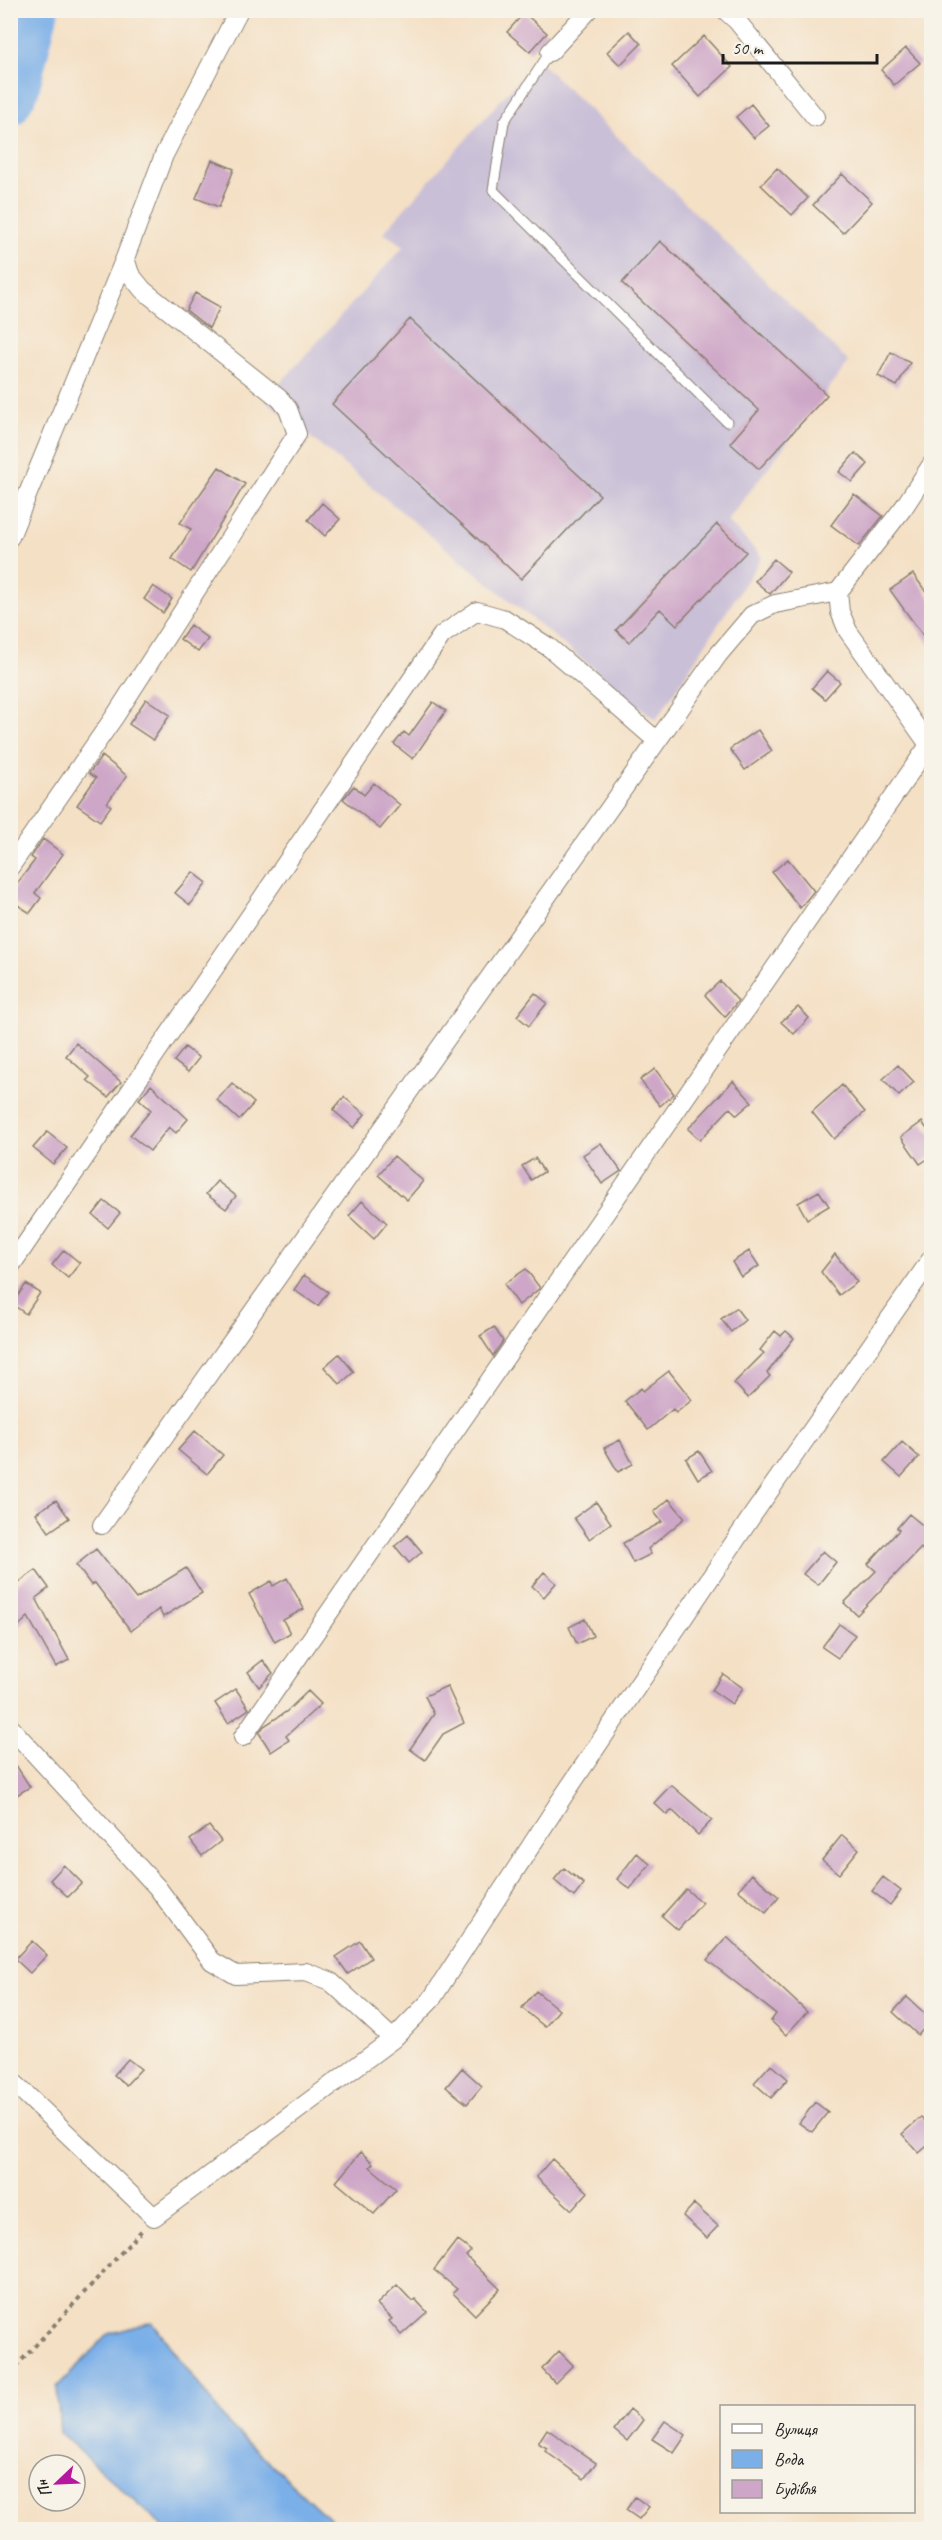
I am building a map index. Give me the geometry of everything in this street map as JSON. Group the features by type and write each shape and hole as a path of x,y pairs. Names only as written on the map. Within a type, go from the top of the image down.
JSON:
{"street":[{"path":"10,537 125,258 164,155 239,10"},
{"path":"549,52 590,10"},
{"path":"725,10 737,21 815,117"},
{"path":"10,867 115,716 297,434 288,409 280,399 143,290 130,274 125,258"},
{"path":"102,1525 718,655 752,615 774,604 838,592 904,507 932,464"},
{"path":"243,1737 930,747 848,630 840,612 838,592"},
{"path":"10,1267 442,635 477,611 505,619 550,648 656,740"},
{"path":"10,2079 154,2217 393,2039 431,2000 573,1781 932,1258"},
{"path":"10,1727 158,1887 212,1961 236,1975 306,1972 330,1981 393,2039"}],"lane":[{"path":"549,52 504,122 492,190 727,422"}],"path":[{"path":"10,2373 154,2217"}],"shaded area":[{"path":"537,59 849,362 727,521 762,557 656,720 265,400 404,246 383,233"}],"water":[{"path":"152,2322 229,2425 340,2529 166,2529 87,2457 87,2453 82,2453 60,2433 57,2387 108,2334"}],"building":[{"path":"524,13 547,33 530,52 507,32"},
{"path":"629,31 641,44 620,65 607,52"},
{"path":"704,36 732,67 700,97 672,66"},
{"path":"906,48 920,63 894,85 881,70"},
{"path":"751,104 769,126 754,138 736,117"},
{"path":"212,160 234,169 219,207 196,198"},
{"path":"777,168 808,198 792,215 761,185"},
{"path":"842,174 872,202 843,233 813,205"},
{"path":"660,241 827,395 759,469 730,443 759,410 622,283"},
{"path":"195,293 220,307 209,328 186,310"},
{"path":"410,319 600,495 521,579 332,404"},
{"path":"891,352 910,363 897,386 878,376"},
{"path":"855,453 868,464 852,482 839,472"},
{"path":"219,467 245,484 191,572 172,559 191,529 180,523"},
{"path":"854,494 883,516 859,546 831,525"},
{"path":"322,503 340,519 325,536 308,520"},
{"path":"717,524 746,552 677,625 660,609 629,642 616,630"},
{"path":"774,559 789,572 770,594 755,581"},
{"path":"913,574 932,600 932,648 890,590"},
{"path":"153,586 172,599 163,613 144,599"},
{"path":"190,625 208,639 198,652 180,639"},
{"path":"827,671 840,682 825,699 812,688"},
{"path":"146,699 170,715 153,740 129,724"},
{"path":"433,702 446,711 413,759 394,744 404,732 409,736"},
{"path":"758,730 772,751 745,770 730,749"},
{"path":"102,756 127,776 107,803 111,806 100,821 77,805 96,778 89,773"},
{"path":"374,783 400,805 380,829 343,799 354,786 364,795"},
{"path":"43,839 63,854 35,893 41,898 30,913 10,900 10,893 35,860 31,857"},
{"path":"788,859 814,891 800,908 772,872"},
{"path":"193,872 207,883 190,905 175,893"},
{"path":"720,981 738,1001 725,1017 705,995"},
{"path":"535,993 547,1003 529,1026 517,1016"},
{"path":"798,1007 809,1018 794,1034 781,1022"},
{"path":"76,1043 121,1082 108,1097 87,1080 90,1077 66,1056"},
{"path":"185,1047 199,1058 188,1072 174,1061"},
{"path":"898,1065 914,1082 899,1096 883,1079"},
{"path":"655,1069 674,1094 660,1106 640,1080"},
{"path":"733,1081 752,1102 737,1115 730,1108 700,1140 688,1129"},
{"path":"232,1083 254,1103 239,1120 217,1100"},
{"path":"151,1085 188,1119 176,1133 169,1127 150,1151 130,1135 151,1110 139,1099"},
{"path":"842,1085 865,1112 834,1139 812,1112"},
{"path":"344,1097 365,1114 354,1128 333,1110"},
{"path":"922,1122 932,1136 932,1156 920,1164 901,1137"},
{"path":"47,1132 67,1148 53,1164 33,1148"},
{"path":"601,1143 621,1171 602,1184 583,1155"},
{"path":"394,1156 423,1181 407,1200 378,1175"},
{"path":"535,1158 544,1172 531,1180 522,1166"},
{"path":"217,1181 236,1196 226,1209 206,1194"},
{"path":"819,1191 829,1206 807,1219 798,1203"},
{"path":"104,1201 120,1213 108,1228 93,1215"},
{"path":"362,1201 387,1223 374,1239 349,1216"},
{"path":"64,1250 80,1263 68,1278 52,1265"},
{"path":"749,1251 759,1266 741,1277 732,1262"},
{"path":"835,1254 857,1282 839,1295 821,1272"},
{"path":"526,1269 540,1288 519,1305 504,1284"},
{"path":"304,1275 328,1292 318,1306 294,1290"},
{"path":"26,1284 40,1293 26,1314 12,1304"},
{"path":"736,1308 745,1320 731,1332 721,1319"},
{"path":"494,1327 503,1341 493,1356 480,1336"},
{"path":"775,1331 781,1336 786,1331 794,1338 767,1373 770,1376 748,1398 734,1383 764,1353 760,1350"},
{"path":"339,1354 354,1372 340,1384 324,1367"},
{"path":"669,1371 692,1400 676,1413 673,1409 648,1430 625,1401 641,1388 643,1391"},
{"path":"195,1431 223,1455 207,1474 178,1450"},
{"path":"620,1440 633,1464 618,1472 604,1448"},
{"path":"902,1442 919,1457 901,1477 884,1462"},
{"path":"699,1451 712,1471 698,1479 686,1459"},
{"path":"669,1499 685,1518 648,1549 651,1554 633,1563 623,1543 662,1522 654,1512"},
{"path":"56,1500 69,1518 49,1532 36,1513"},
{"path":"596,1502 611,1523 589,1539 574,1518"},
{"path":"909,1514 932,1533 932,1540 923,1550 921,1548 857,1615 844,1603 876,1571 868,1564 899,1530 897,1528"},
{"path":"408,1535 422,1552 409,1563 395,1546"},
{"path":"96,1549 136,1599 186,1568 202,1593 163,1617 159,1609 131,1631 95,1583 91,1585 76,1565"},
{"path":"823,1551 836,1562 818,1585 803,1574"},
{"path":"36,1570 49,1588 36,1598 69,1660 56,1667 28,1617 10,1634 10,1589"},
{"path":"544,1572 556,1583 544,1597 532,1586"},
{"path":"287,1578 304,1609 283,1620 290,1633 275,1642 249,1594 271,1581 273,1586"},
{"path":"585,1619 593,1636 577,1644 569,1627"},
{"path":"839,1624 855,1635 838,1658 822,1647"},
{"path":"263,1660 273,1673 259,1687 248,1672"},
{"path":"723,1674 743,1688 732,1704 712,1690"},
{"path":"447,1686 464,1723 443,1734 425,1760 410,1749 434,1714 425,1696"},
{"path":"236,1689 249,1709 228,1723 215,1703"},
{"path":"308,1691 321,1704 286,1736 289,1740 271,1752 259,1733 264,1726 286,1712"},
{"path":"10,1756 30,1787 10,1799"},
{"path":"671,1785 712,1820 698,1835 672,1810 667,1815 654,1803"},
{"path":"209,1826 221,1841 202,1856 190,1840"},
{"path":"842,1835 859,1849 839,1874 822,1860"},
{"path":"637,1853 650,1864 630,1889 617,1879"},
{"path":"64,1865 82,1883 68,1897 50,1880"},
{"path":"564,1868 584,1884 574,1897 554,1880"},
{"path":"752,1874 779,1897 766,1913 738,1890"},
{"path":"883,1877 901,1891 890,1905 872,1891"},
{"path":"686,1889 702,1903 678,1930 662,1916"},
{"path":"727,1937 807,2012 786,2035 771,2021 776,2014 707,1960"},
{"path":"32,1941 47,1955 30,1973 15,1959"},
{"path":"360,1941 371,1958 348,1974 336,1957"},
{"path":"536,1991 559,2010 545,2027 522,2008"},
{"path":"907,1997 932,2020 918,2035 893,2012"},
{"path":"128,2059 141,2069 126,2085 114,2075"},
{"path":"771,2064 788,2079 771,2098 754,2083"},
{"path":"462,2068 482,2086 467,2104 446,2087"},
{"path":"815,2102 828,2112 812,2132 799,2123"},
{"path":"921,2117 932,2128 932,2142 919,2153 902,2134"},
{"path":"361,2152 373,2163 370,2167 396,2189 374,2214 336,2182"},
{"path":"552,2159 588,2192 572,2210 536,2177"},
{"path":"694,2204 718,2226 707,2238 683,2216"},
{"path":"457,2240 471,2251 466,2256 500,2289 475,2315 453,2293 457,2289 434,2270"},
{"path":"397,2285 412,2301 415,2299 427,2312 401,2335 389,2321 392,2319 377,2304"},
{"path":"559,2351 573,2365 555,2383 542,2369"},
{"path":"630,2409 643,2420 627,2441 614,2430"},
{"path":"665,2421 686,2435 674,2453 652,2439"},
{"path":"547,2429 596,2463 584,2479 545,2451 547,2448 538,2443"},
{"path":"635,2497 649,2507 639,2519 626,2510"}],"waterway":[{"path":"10,107 20,90 40,10"}]}
